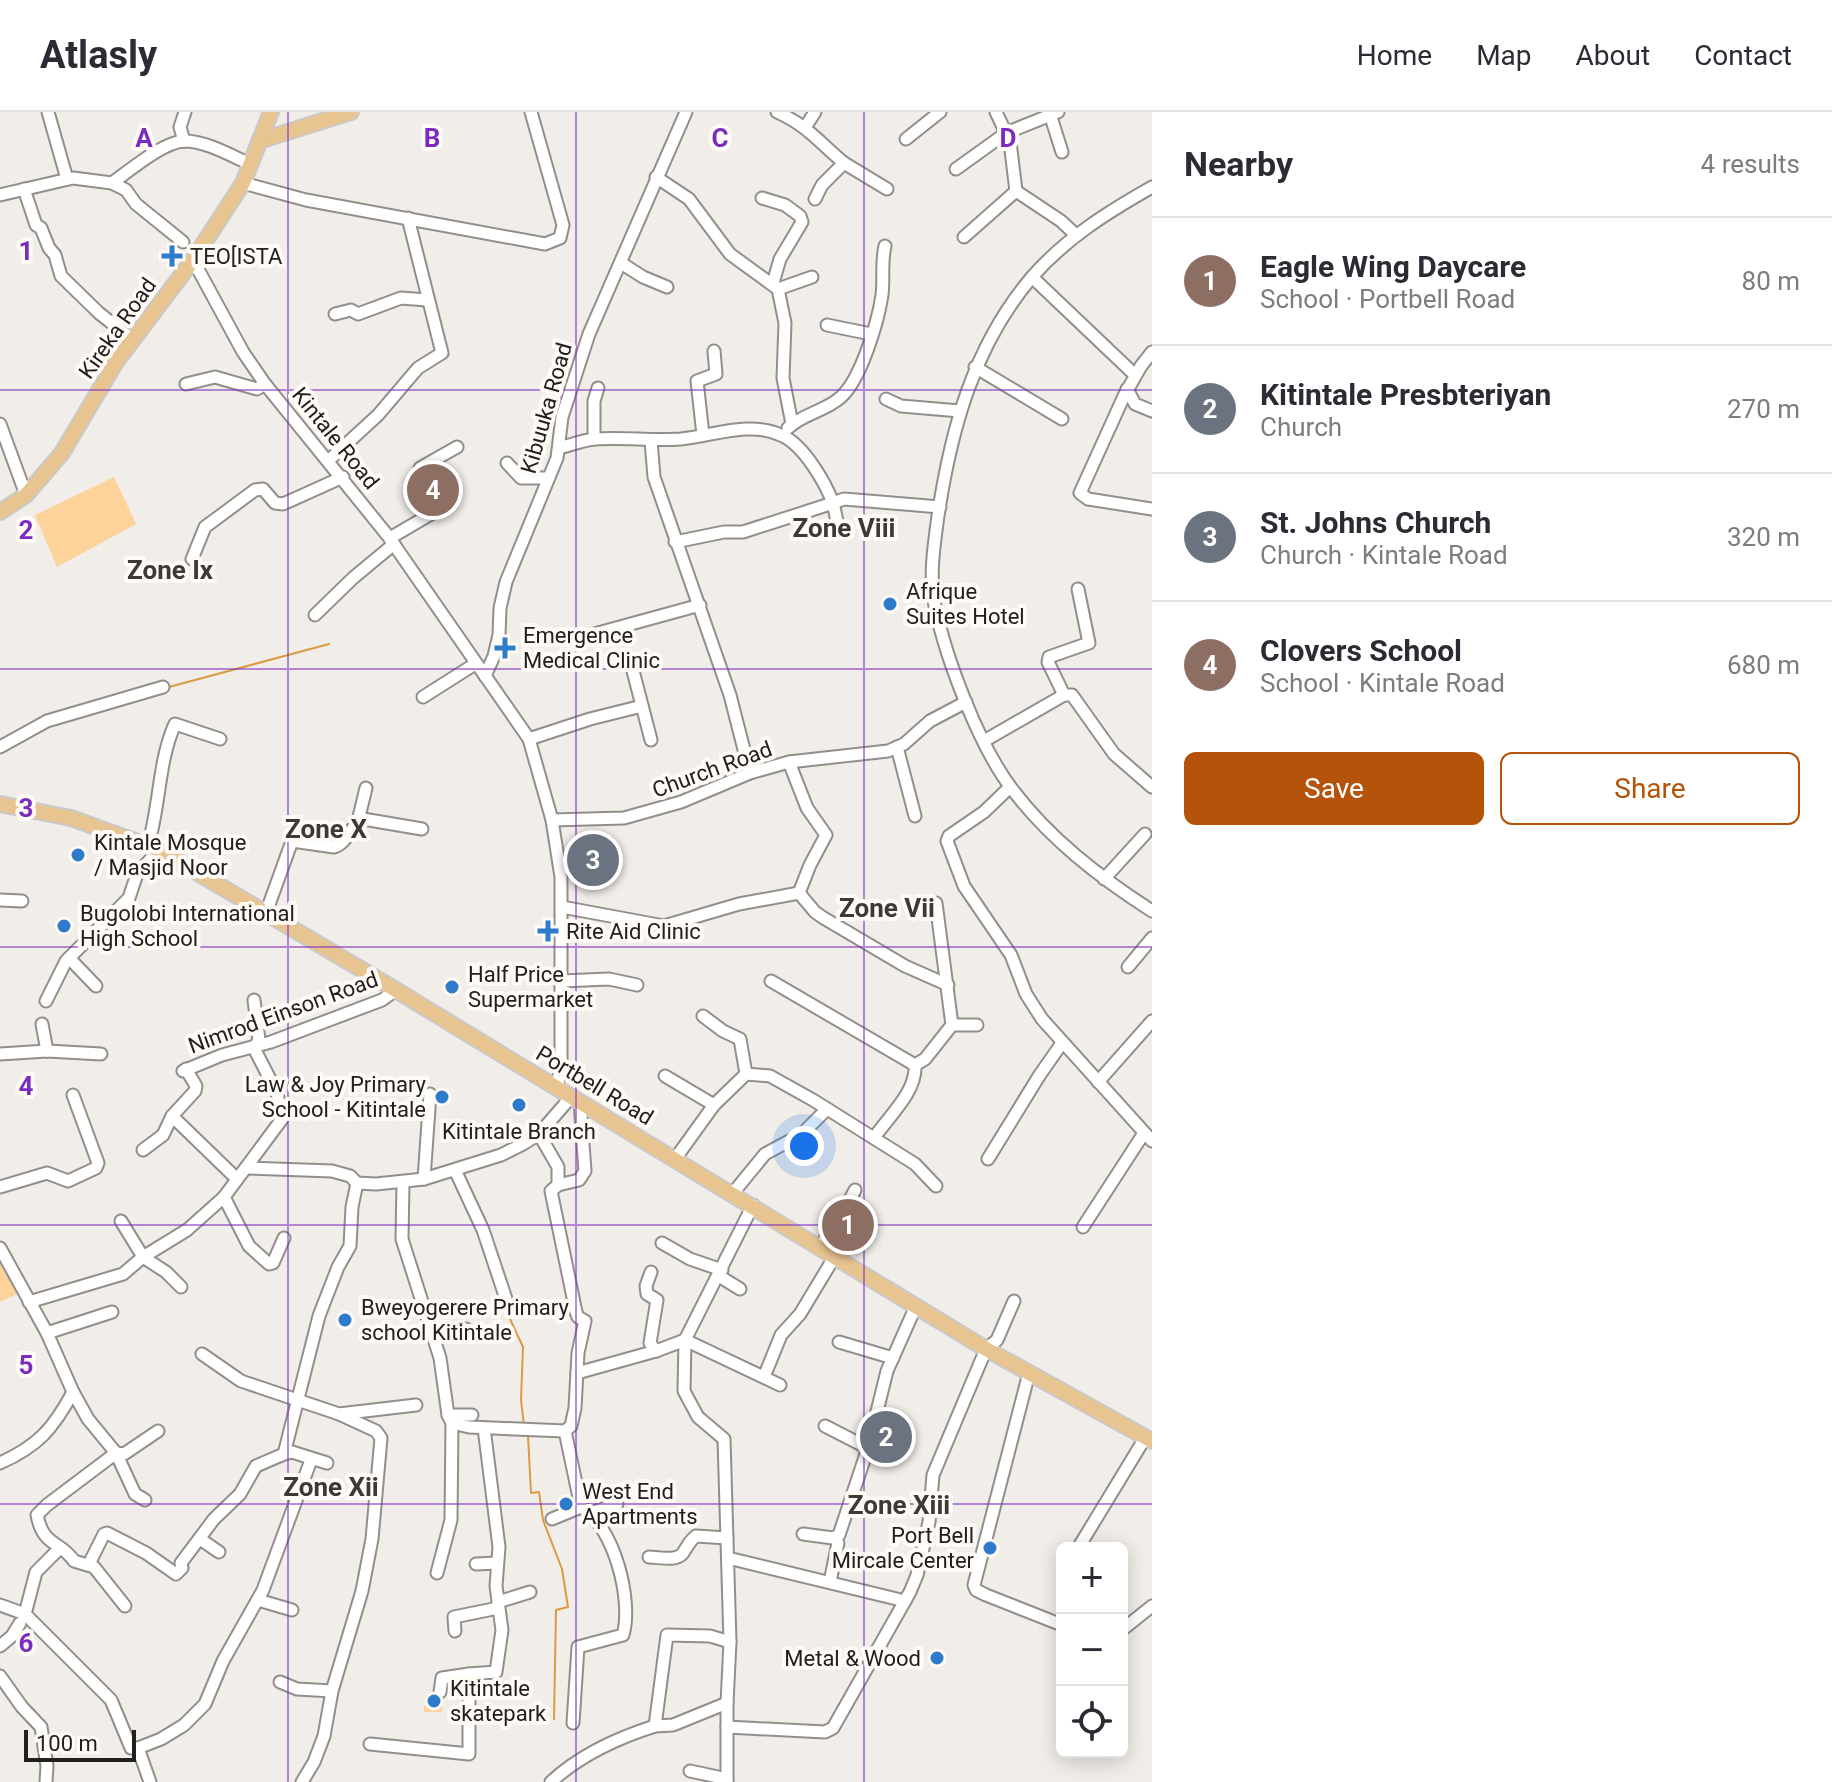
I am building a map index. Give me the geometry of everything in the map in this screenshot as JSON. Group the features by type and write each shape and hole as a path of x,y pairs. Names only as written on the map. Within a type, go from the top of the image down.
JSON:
{"main road":[{"name":"Kireka Road","path":"0,512 26,495 62,453 132,339 193,260 243,183 271,112"},
{"path":"259,141 351,112"},
{"name":"Portbell Road","path":"0,804 71,818 153,848 396,990 986,1349 1149,1440"}],"street":[{"path":"48,112 67,179"},
{"path":"184,141 180,127 185,112"},
{"path":"243,183 306,200 545,244 560,238 563,225 531,112"},
{"name":"Kibuuka Road","path":"485,676 499,635 500,608 506,582 559,448 562,417 589,334 686,112"},
{"path":"777,112 806,126 820,144 844,163 887,189"},
{"path":"806,126 815,112"},
{"path":"906,139 940,112"},
{"path":"996,112 1010,142 1016,191 1061,221 1076,235"},
{"path":"956,169 1006,133 1054,113 1062,152"},
{"path":"112,183 157,152 184,141 250,164"},
{"path":"815,199 822,185 844,163"},
{"path":"656,177 689,199 730,254 776,286 812,277"},
{"path":"0,195 67,179 83,178 112,183 126,190 136,204 183,242"},
{"path":"1152,187 1076,235 1032,277 1006,313 975,367 960,411 947,460 932,563 935,604 966,702 1010,787 1067,850 1152,911"},
{"path":"24,189 36,225 41,228 55,255 61,276 99,313 132,339"},
{"path":"964,237 1016,191"},
{"path":"762,198 785,205 800,216 802,222 784,250 776,286 785,323 784,391 792,424"},
{"path":"329,460 378,415 418,368 442,353 408,218"},
{"path":"782,435 792,424 843,396 865,354 882,296 885,246"},
{"name":"Kintale Road","path":"193,260 243,352 265,384 392,541 529,739 552,820 561,877 561,1064 557,1089"},
{"path":"621,263 667,287"},
{"path":"1032,277 1135,375"},
{"path":"335,314 351,310 358,314 401,298 427,300"},
{"path":"827,325 871,334"},
{"path":"703,435 697,381 716,374 714,351"},
{"path":"1152,352 1127,389 1080,493 1088,499 1152,509"},
{"path":"975,367 1062,419"},
{"path":"186,384 215,377 257,389 265,384"},
{"path":"594,439 594,401 598,388"},
{"path":"1127,389 1135,404 1152,411"},
{"path":"886,399 901,406 960,411"},
{"path":"0,424 26,495"},
{"path":"559,448 594,439 651,441 741,429 782,435 799,447 811,462 833,503 839,530"},
{"path":"651,441 654,477 730,695 750,773"},
{"path":"315,615 392,541 436,511 420,468 457,447"},
{"path":"507,463 521,478 548,478"},
{"path":"192,559 205,527 255,490 263,489 275,503 283,504 343,477"},
{"path":"675,542 724,532 743,532 844,499 940,507"},
{"path":"1064,695 1048,662 1049,657 1089,643 1078,589"},
{"path":"587,636 700,605"},
{"path":"423,697 475,664"},
{"path":"632,667 651,740"},
{"path":"0,747 47,721 163,687"},
{"path":"984,741 1064,695 1072,695 1114,754 1152,787"},
{"name":"Church Road","path":"552,820 624,818 647,814 750,773 789,762 888,751 930,721 966,702"},
{"path":"529,739 642,706"},
{"path":"46,1001 69,958 129,898 137,874 153,848 165,748 175,724 220,739"},
{"path":"897,747 915,816"},
{"path":"789,762 807,808 826,835 799,893"},
{"path":"1010,787 984,812 949,836 947,841 964,886 1011,955 1026,994 1062,1043 1148,1137 1083,1227"},
{"path":"266,913 292,841 334,847 340,845 358,821 366,788"},
{"path":"358,821 363,819 422,829"},
{"path":"1104,879 1145,834"},
{"path":"562,907 664,926 739,904 799,893"},
{"path":"799,893 822,917 905,966 948,985"},
{"path":"0,900 22,901"},
{"path":"915,1065 925,1059 952,1025 936,903"},
{"path":"1128,967 1152,938"},
{"path":"69,958 96,986"},
{"path":"561,981 609,979 637,985"},
{"path":"771,981 915,1065"},
{"name":"Nimrod Einson Road","path":"172,1116 195,1091 196,1086 185,1070 382,1000 396,990"},
{"path":"29,1302 123,1274 143,1257 187,1230 224,1197 275,1130 282,1114 277,1093 254,1048 259,1040 254,1000"},
{"path":"703,1016 740,1039 746,1074"},
{"path":"1098,1082 1152,1021"},
{"path":"42,1024 47,1051"},
{"path":"952,1025 977,1025"},
{"path":"988,1159 1062,1043"},
{"path":"0,1054 47,1051 101,1054"},
{"path":"874,1138 910,1089 915,1065"},
{"path":"675,1159 714,1105 746,1074 770,1076 922,1169 936,1186"},
{"path":"665,1076 714,1105"},
{"path":"424,1179 430,1094"},
{"path":"0,1187 47,1173 68,1181 96,1168 98,1163 73,1095"},
{"path":"246,1168 332,1171 350,1176 357,1183 403,1183 424,1179 501,1155 539,1134 576,1100"},
{"path":"450,1419 484,1428 565,1431 571,1426 585,1321 578,1317 569,1284 551,1191 558,1185 579,1180 585,1171 576,1100"},
{"path":"733,1193 765,1154 802,1134 827,1109"},
{"path":"143,1150 163,1135 172,1116 237,1179"},
{"path":"539,1134 558,1167 558,1185"},
{"path":"455,1170 483,1230 507,1302"},
{"path":"284,1454 319,1316 338,1267 350,1246 357,1183"},
{"path":"403,1183 402,1239 410,1271 435,1337 450,1419 451,1520 437,1573"},
{"path":"820,1246 840,1219 855,1190"},
{"path":"224,1197 249,1246 269,1264 273,1263 284,1238"},
{"path":"690,1771 727,1781 730,1642 724,1439 704,1423 684,1391 685,1340 753,1205"},
{"path":"121,1221 143,1257 166,1272 181,1287"},
{"path":"662,1243 720,1273 740,1289"},
{"path":"0,1248 47,1333 88,1419 116,1453 135,1494 145,1500"},
{"path":"764,1377 781,1335 800,1314 835,1256"},
{"path":"651,1272 646,1286 647,1294 657,1300 650,1343 656,1351"},
{"path":"727,1727 825,1732 833,1728 917,1575 927,1531 933,1475 986,1349 997,1340 1014,1301"},
{"path":"803,1534 833,1538 839,1535 868,1448 883,1384 916,1306"},
{"path":"47,1333 112,1312"},
{"path":"435,1337 466,1329"},
{"path":"577,1373 685,1340 780,1385"},
{"path":"839,1342 893,1358"},
{"path":"202,1354 241,1381 339,1414 376,1431 381,1442 370,1556 349,1642 332,1691 324,1736 302,1782"},
{"path":"1029,1373 974,1585 976,1590 986,1595 1056,1623"},
{"path":"0,1463 42,1439 73,1392"},
{"path":"339,1414 416,1405"},
{"path":"450,1419 472,1415"},
{"path":"825,1426 868,1448"},
{"path":"440,1692 442,1678 450,1675 496,1671 502,1630 498,1605 498,1532 484,1428"},
{"path":"125,1606 94,1567 74,1561 53,1545 41,1529 37,1515 116,1453 124,1454 158,1431"},
{"path":"565,1431 586,1510 615,1551 625,1631 623,1635 578,1647 573,1723"},
{"path":"1082,1542 1149,1440"},
{"path":"89,1564 107,1533 146,1553 176,1574 214,1519 240,1494 256,1466 292,1452 327,1463"},
{"path":"0,1605 22,1618 111,1700 131,1748 138,1748 184,1725 201,1710 223,1661 258,1600 311,1460"},
{"path":"552,1519 617,1504"},
{"path":"649,1557 677,1558 691,1538 696,1536 727,1538"},
{"path":"200,1539 219,1552"},
{"path":"830,1582 838,1543"},
{"path":"0,1646 12,1636 22,1618 36,1572 60,1548"},
{"path":"728,1558 905,1601"},
{"path":"476,1564 497,1563"},
{"path":"455,1631 454,1617 530,1592"},
{"path":"258,1600 292,1610"},
{"path":"1128,1625 1152,1606"},
{"path":"655,1726 667,1635 710,1636 730,1642"},
{"path":"370,1744 468,1755 469,1674"},
{"path":"0,1676 41,1727 47,1758 46,1782"},
{"path":"280,1682 297,1689 332,1691"},
{"path":"551,1782 608,1743 655,1726 673,1725 727,1703"},
{"path":"138,1748 150,1782"}],"shaded area":[{"path":"114,477 136,524 57,567 35,515"},
{"path":"0,1263 17,1294 0,1302"},
{"path":"425,1697 443,1698 442,1712 424,1712 424,1706 438,1705 425,1704"}],"waterway":[{"path":"169,687 329,644"},
{"path":"504,1306 523,1347 521,1400 524,1426"},
{"path":"528,1436 531,1493 539,1492 543,1520 562,1569 568,1607 556,1610 554,1719"}],"place":[{"name":"TEO[ISTA","path":"172,256"},
{"name":"Clovers School","path":"433,490"},
{"name":"Afrique Suites Hotel","path":"890,604"},
{"name":"Emergence Medical Clinic","path":"505,648"},
{"name":"Kintale Mosque / Masjid Noor","path":"78,855"},
{"name":"St. Johns Church","path":"593,860"},
{"name":"Bugolobi International High School","path":"64,926"},
{"name":"Rite Aid Clinic","path":"548,931"},
{"name":"Half Price Supermarket","path":"452,987"},
{"name":"Law & Joy Primary School - Kitintale","path":"442,1097"},
{"name":"Kitintale Branch","path":"519,1105"},
{"name":"Eagle Wing Daycare","path":"848,1225"},
{"name":"Bweyogerere Primary school Kitintale","path":"345,1320"},
{"name":"Kitintale Presbteriyan","path":"886,1437"},
{"name":"West End Apartments","path":"566,1504"},
{"name":"Port Bell Mircale Center","path":"990,1548"},
{"name":"Metal & Wood","path":"937,1658"},
{"name":"Kitintale skatepark","path":"434,1701"}],"district":[{"name":"Zone Viii","path":"844,528"},
{"name":"Zone Ix","path":"170,570"},
{"name":"Zone X","path":"326,829"},
{"name":"Zone Vii","path":"887,908"},
{"name":"Zone Xii","path":"331,1487"},
{"name":"Zone Xiii","path":"899,1505"}]}
